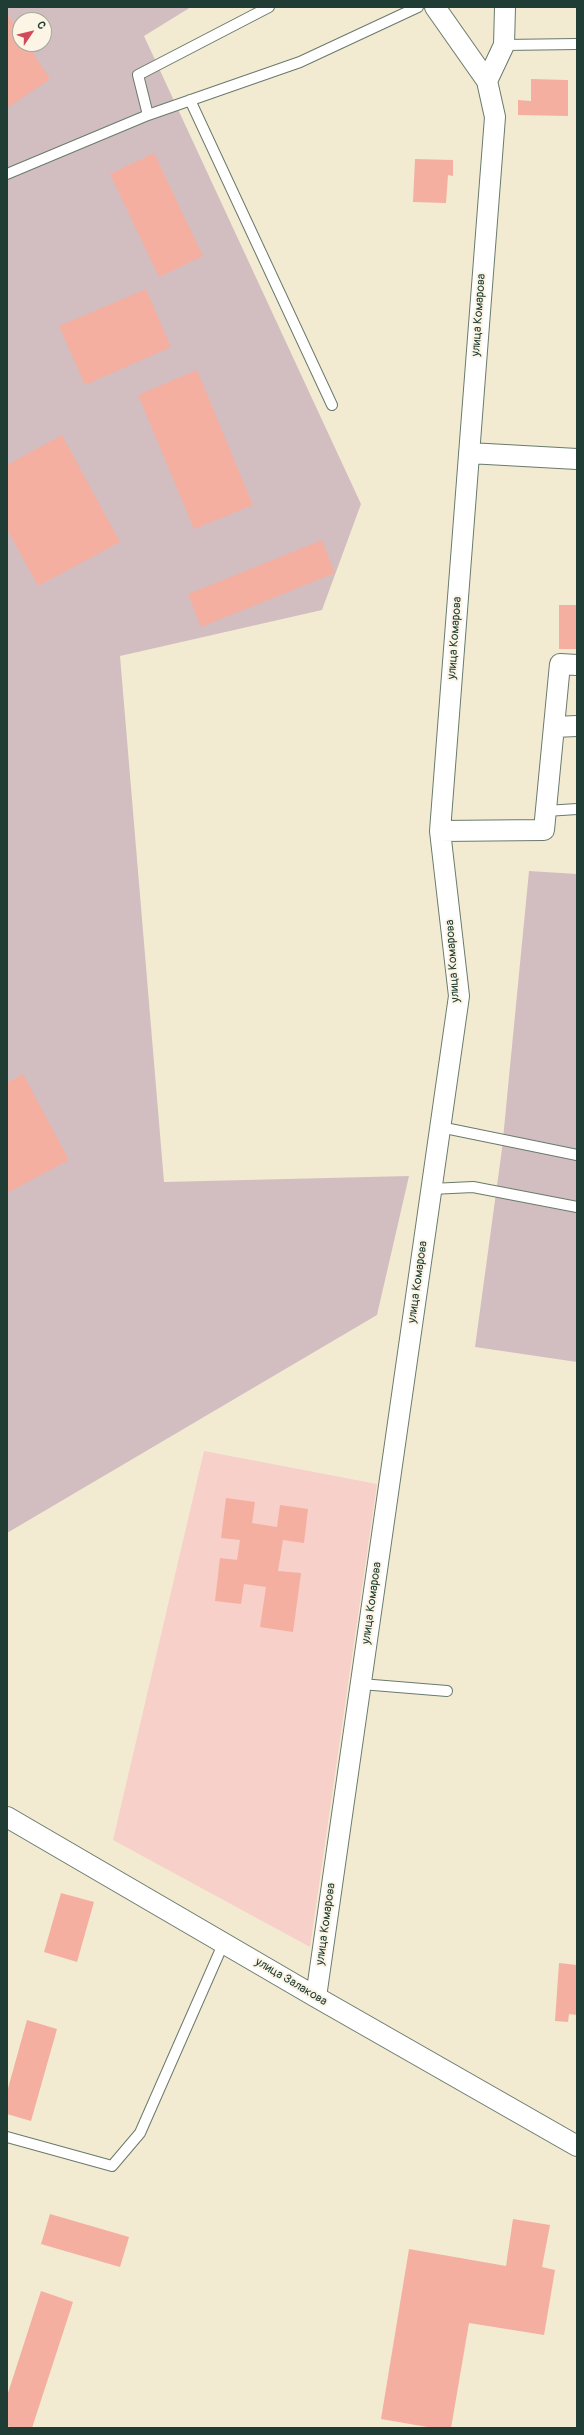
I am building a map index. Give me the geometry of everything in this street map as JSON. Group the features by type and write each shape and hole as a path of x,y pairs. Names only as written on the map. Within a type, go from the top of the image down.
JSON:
{"street":[{"name":"улица Комарова","path":"316,1997 458,996 440,831 494,117 487,81 435,7"},
{"path":"487,81 504,45 505,7"},
{"path":"469,453 577,459"},
{"path":"440,831 544,830 560,664 577,665"},
{"path":"554,727 577,726"},
{"name":"улица Залакова","path":"7,1816 316,1997 577,2146"}],"lane":[{"path":"148,115 138,75 269,7"},
{"path":"7,174 148,115 300,62 418,7"},
{"path":"504,45 577,44"},
{"path":"190,100 332,405"},
{"path":"546,811 577,808"},
{"path":"440,1127 577,1155"},
{"path":"431,1189 473,1187 577,1207"},
{"path":"361,1684 448,1691"},
{"path":"7,2137 112,2166 140,2133 224,1942"}],"shaded area":[{"path":"7,7 191,7 144,36 361,504 322,610 120,656 164,1182 409,1176 377,1315 7,1533"},
{"path":"529,871 577,874 577,1362 475,1347 502,1149"},
{"path":"204,1451 377,1484 310,1947 113,1840"}],"building":[{"path":"7,13 12,21 12,52 32,52 50,79 7,108"},
{"path":"531,79 568,80 568,116 518,115 518,100 531,101"},
{"path":"154,153 203,256 159,277 110,174"},
{"path":"415,159 453,160 453,176 448,175 446,203 413,202"},
{"path":"146,289 171,347 85,385 59,326"},
{"path":"197,370 253,505 194,529 138,395"},
{"path":"62,435 120,542 38,586 7,529 7,465"},
{"path":"322,540 335,573 201,627 188,594"},
{"path":"559,605 577,605 577,649 559,649"},
{"path":"23,1074 69,1160 7,1193 7,1083"},
{"path":"226,1498 255,1502 252,1523 277,1527 280,1505 308,1509 304,1543 283,1540 278,1571 301,1573 293,1632 260,1627 266,1587 244,1584 241,1604 215,1601 220,1558 237,1560 240,1540 221,1538"},
{"path":"61,1893 94,1902 77,1962 44,1952"},
{"path":"559,1963 577,1965 577,2015 569,2014 568,2022 555,2021"},
{"path":"27,2020 57,2029 31,2121 7,2114 7,2092"},
{"path":"50,2214 129,2237 120,2267 41,2244"},
{"path":"513,2219 550,2225 542,2267 555,2270 544,2335 469,2323 451,2428 433,2428 381,2419 409,2249 506,2266"},
{"path":"41,2291 73,2302 32,2428 13,2428 7,2426 7,2396"}]}
